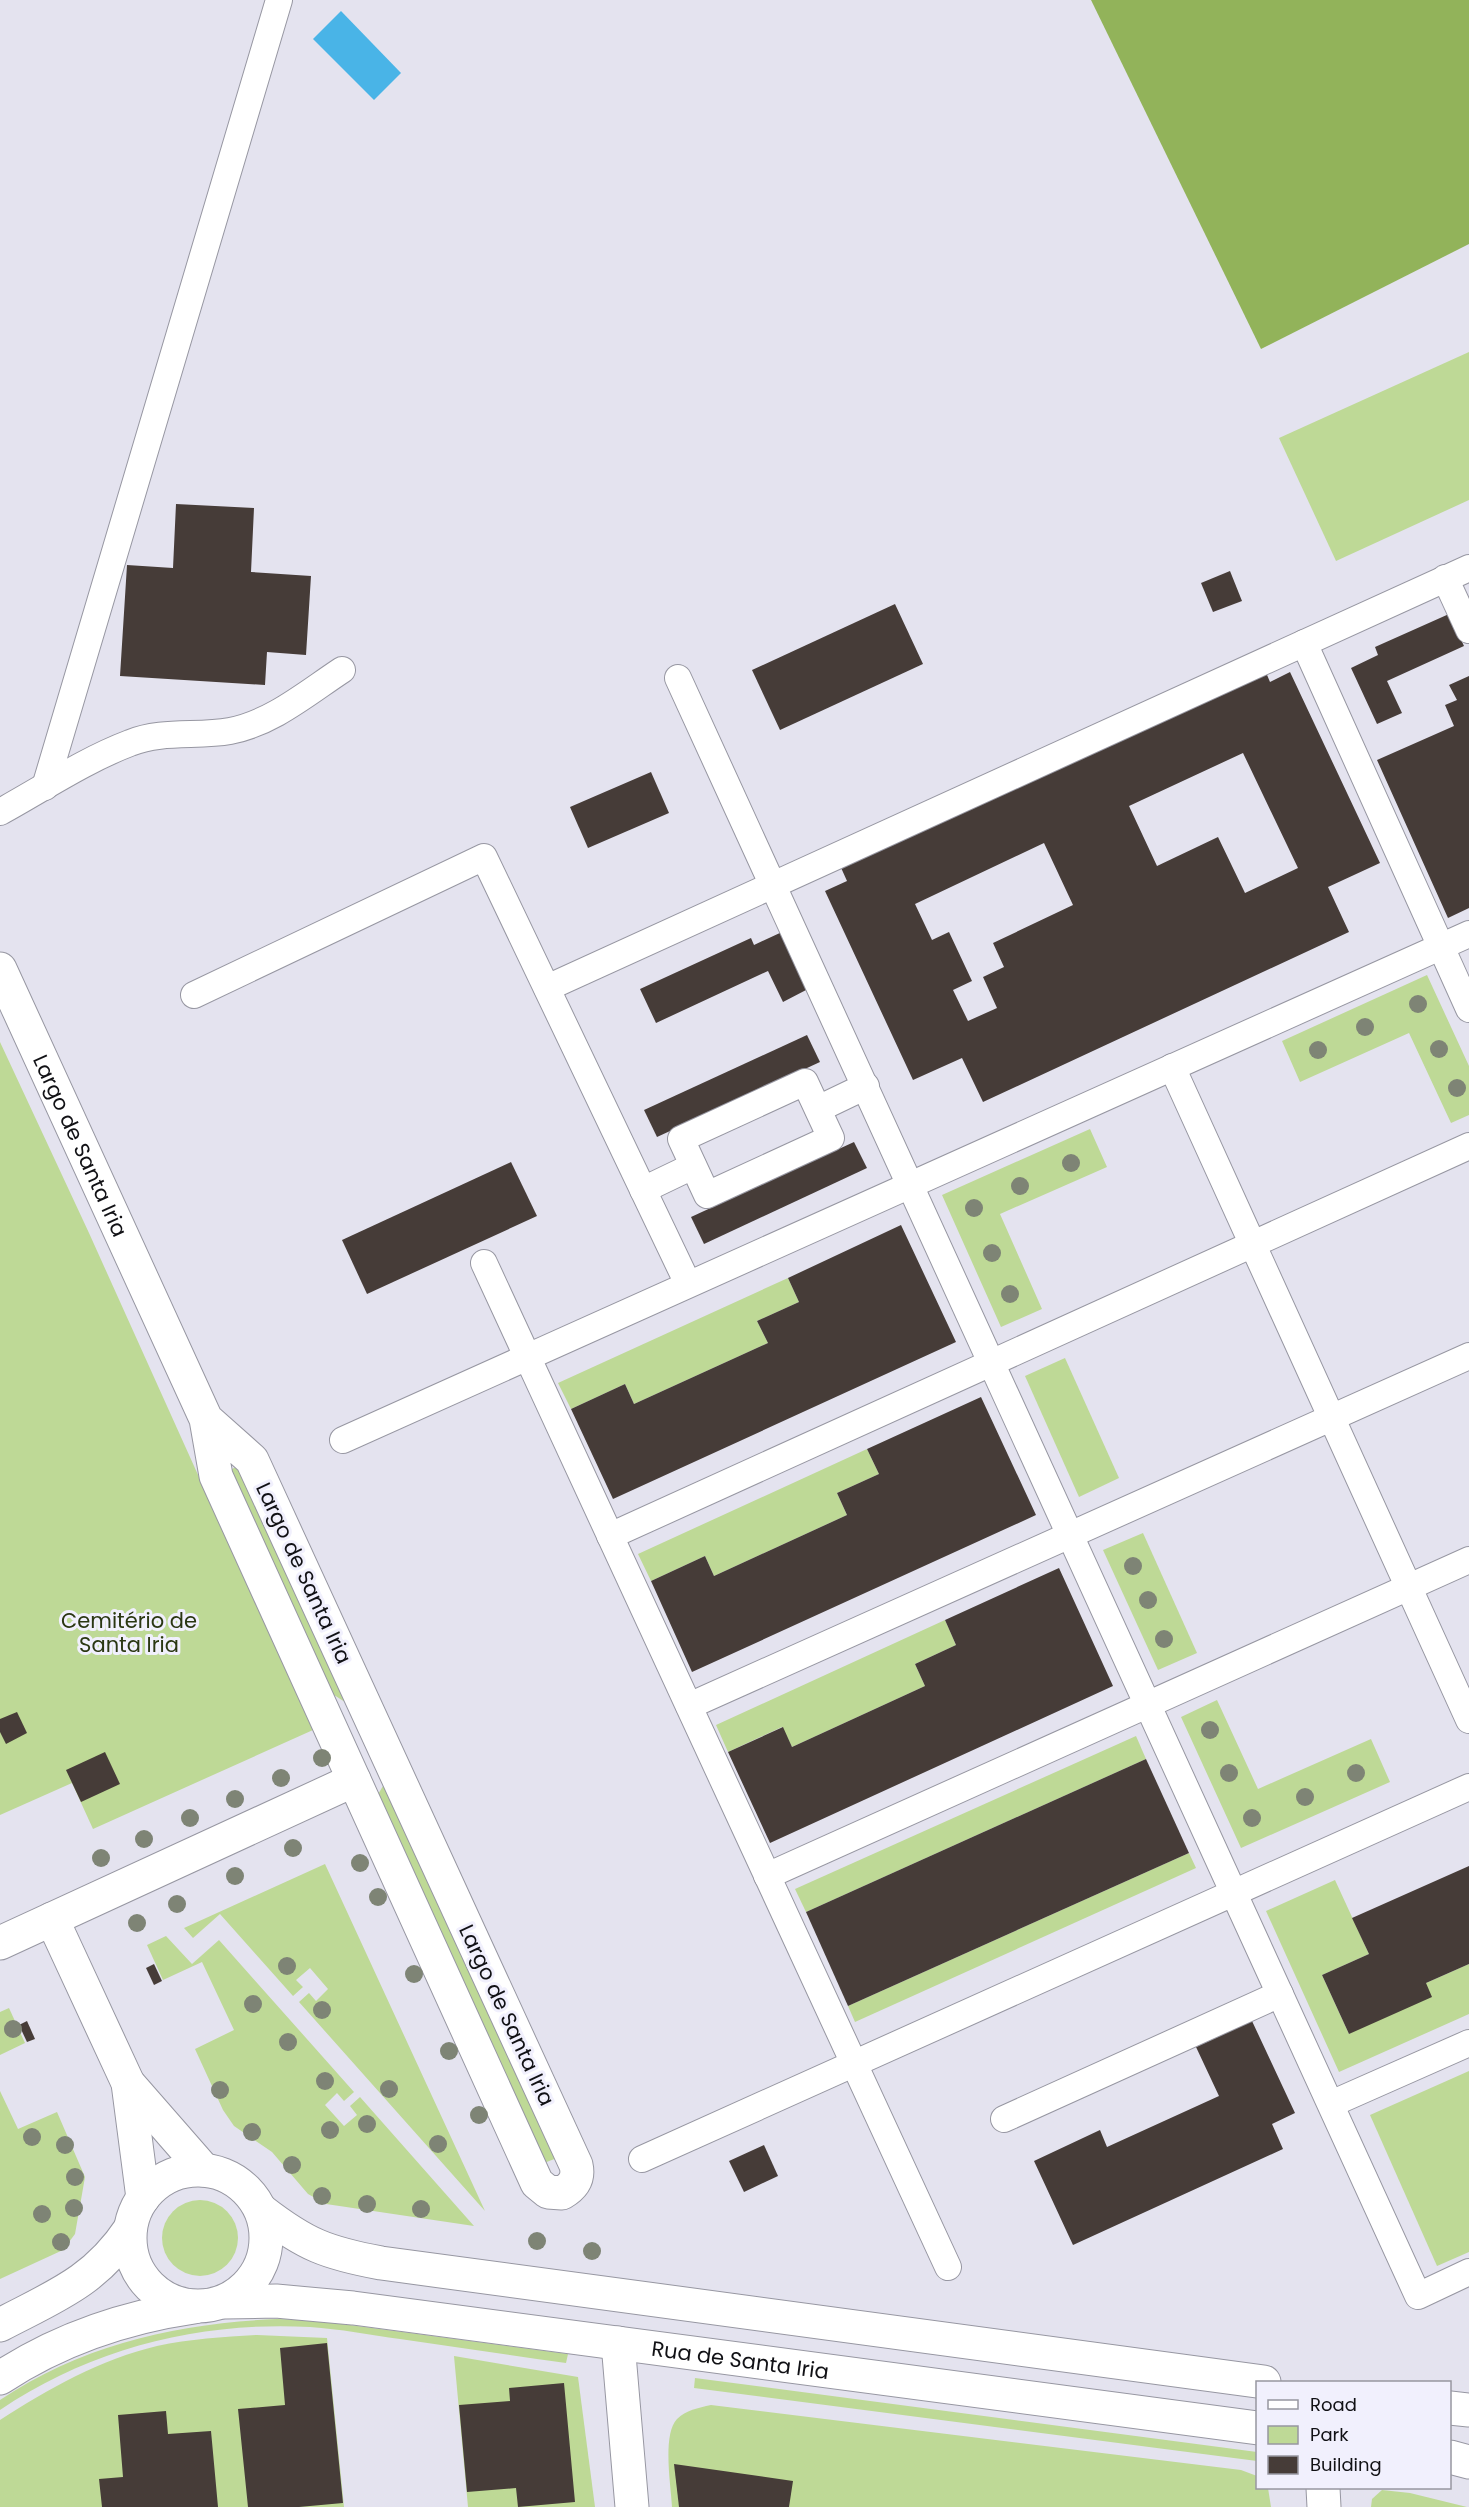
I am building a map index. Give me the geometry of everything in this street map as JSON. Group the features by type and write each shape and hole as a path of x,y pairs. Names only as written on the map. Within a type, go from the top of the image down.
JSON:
{"street":[{"name":"Largo de Santa Iria","path":"0,969 206,1419 216,1476 537,2183 548,2192 562,2193 577,2178 576,2165 252,1460 206,1419"},
{"path":"0,1943 354,1780"},
{"path":"52,1919 128,2083 204,2170"},
{"path":"128,2083 143,2198"},
{"path":"0,2325 56,2298 85,2279 117,2248 130,2229 137,2207 151,2188 170,2175 191,2169 213,2171 234,2179 250,2193 262,2211 295,2236 315,2247 381,2263 1257,2381"},
{"path":"130,2229 131,2253 140,2275 156,2292 177,2303 212,2304 242,2291 256,2274 265,2254 267,2233 262,2211"},
{"name":"Rua de Santa Iria","path":"0,2378 31,2360 86,2335 144,2316 212,2304 276,2301 332,2305 1256,2427"},
{"path":"618,2343 632,2507"},
{"path":"1451,2408 1469,2410"},
{"path":"1451,2458 1469,2462"},
{"path":"1323,2489 1324,2507"}],"lane":[{"path":"45,787 279,0"},
{"path":"547,988 1469,568"},
{"path":"1445,579 1469,630"},
{"path":"1304,643 1469,1009"},
{"path":"0,812 131,742 168,734 207,733 241,728 273,715 342,670"},
{"path":"678,678 1418,2296 1469,2272"},
{"path":"194,995 484,857 688,1284"},
{"path":"343,1440 1469,934"},
{"path":"1172,1067 1469,1720"},
{"path":"805,1082 818,1109 831,1138 707,1195 681,1139 805,1082"},
{"path":"818,1109 866,1086"},
{"path":"610,1536 1469,1146"},
{"path":"643,1190 693,1166"},
{"path":"484,1263 948,2267"},
{"path":"688,1706 1469,1356"},
{"path":"767,1876 1469,1560"},
{"path":"642,2159 1469,1787"},
{"path":"1004,2119 1280,1994"},
{"path":"1331,2104 1469,2043"}],"green space":[{"path":"1091,0 1469,0 1469,244 1261,349"},
{"path":"1469,352 1469,500 1336,561 1279,438"},
{"path":"1427,975 1469,1066 1469,1115 1451,1123 1409,1033 1300,1082 1282,1041"},
{"name":"Cemitério de Santa Iria","path":"0,1042 89,1233 313,1730 93,1829 72,1783 0,1815"},
{"path":"1090,1129 1107,1167 1000,1214 1042,1309 1001,1327 942,1195"},
{"path":"788,1278 799,1302 757,1321 768,1343 634,1404 625,1384 571,1409 558,1383"},
{"path":"1065,1358 1119,1478 1079,1497 1025,1376"},
{"path":"867,1449 879,1474 837,1493 847,1515 714,1576 705,1556 651,1581 638,1554"},
{"path":"238,1466 348,1704 331,1693 228,1471"},
{"path":"1143,1533 1197,1653 1158,1670 1103,1550"},
{"path":"945,1620 956,1645 915,1664 925,1686 792,1747 782,1727 728,1752 716,1725"},
{"path":"1217,1700 1258,1789 1371,1739 1390,1782 1241,1848 1181,1717"},
{"path":"1136,1736 1146,1759 806,1912 795,1889"},
{"path":"386,1781 557,2158 544,2163 377,1796"},
{"path":"1189,1853 1196,1868 855,2022 848,2006"},
{"path":"325,1864 485,2211 299,2002 309,1993 316,2001 328,1989 310,1968 296,1980 303,1987 293,1996 220,1914 193,1938 184,1928"},
{"path":"1335,1880 1369,1954 1322,1975 1349,2034 1426,1983 1469,1964 1469,2014 1339,2072 1266,1911"},
{"path":"166,1936 192,1964 219,1940 354,2092 344,2101 337,2093 325,2105 344,2126 357,2115 350,2106 360,2097 474,2226 326,2204 308,2194 272,2152 234,2126 223,2110 195,2049 234,2030 202,1962 163,1980 147,1945"},
{"path":"9,2008 25,2043 0,2055 0,2012"},
{"path":"1469,2071 1469,2252 1437,2266 1370,2115"},
{"path":"0,2091 18,2129 57,2112 85,2177 75,2234 63,2250 0,2279"},
{"path":"193,2200 207,2200 221,2206 232,2217 236,2223 238,2238 236,2253 227,2265 215,2274 193,2276 179,2270 168,2259 162,2245 162,2231 168,2217 179,2206"},
{"path":"277,2319 312,2320 568,2354 566,2363 321,2328 269,2326 228,2329 188,2334 110,2355 35,2388 0,2410 0,2400 65,2364 98,2351 133,2340 204,2325"},
{"path":"257,2335 327,2338 344,2507 0,2507 0,2420 76,2376 136,2352 182,2342"},
{"path":"454,2356 578,2377 595,2507 468,2507"},
{"path":"695,2378 1256,2452 1256,2461 694,2388"},
{"path":"711,2405 1241,2470 1256,2476 1256,2489 1268,2489 1271,2507 672,2507 669,2448 672,2427 684,2413"},
{"path":"1382,2490 1410,2493 1467,2507 1371,2507 1372,2499"}],"water":[{"path":"341,11 401,73 374,100 313,39"}],"building":[{"path":"176,504 254,508 251,572 311,576 306,655 267,652 265,685 120,676 127,565 173,568"},
{"path":"1230,571 1242,601 1213,612 1201,583"},
{"path":"895,604 923,664 780,730 752,670"},
{"path":"1449,614 1464,646 1387,681 1402,713 1377,724 1351,668 1378,655 1375,647"},
{"path":"1262,663 1270,682 1290,672 1380,863 1328,887 1349,932 983,1102 962,1058 913,1080 825,891 847,881 838,861","holes":["1243,753 1298,868 1245,893 1218,837 1157,866 1129,806","1044,843 1073,905 993,943 1004,967 983,977 997,1008 968,1021 953,990 972,981 949,932 932,940 915,904"]},
{"path":"1469,676 1469,908 1448,918 1377,760 1454,726 1445,705 1457,700 1449,685"},
{"path":"651,772 669,813 588,848 570,807"},
{"path":"782,932 808,989 783,1002 768,971 656,1023 640,989 751,938 754,945"},
{"path":"807,1035 820,1062 657,1137 644,1110"},
{"path":"854,1142 867,1168 704,1244 691,1217"},
{"path":"511,1162 537,1216 367,1294 342,1240"},
{"path":"901,1225 956,1342 613,1499 571,1409 625,1384 634,1404 768,1343 757,1321 799,1302 788,1278"},
{"path":"981,1397 1036,1515 692,1672 651,1581 705,1556 714,1576 847,1515 837,1493 879,1474 867,1449"},
{"path":"1059,1568 1113,1686 770,1843 728,1752 783,1727 792,1747 925,1686 915,1664 956,1645 945,1620"},
{"path":"17,1712 27,1733 6,1744 0,1732 0,1719"},
{"path":"105,1752 120,1784 81,1802 66,1770"},
{"path":"1146,1759 1189,1853 848,2006 806,1912"},
{"path":"1469,1866 1469,1964 1426,1983 1432,1997 1349,2034 1322,1975 1369,1954 1352,1918"},
{"path":"154,1964 162,1981 154,1985 146,1968"},
{"path":"27,2021 35,2039 27,2042 19,2025"},
{"path":"1252,2021 1295,2113 1272,2124 1283,2149 1073,2245 1034,2161 1100,2130 1107,2147 1219,2096 1196,2047"},
{"path":"764,2145 778,2176 744,2192 729,2161"},
{"path":"327,2343 343,2503 299,2507 248,2507 238,2409 285,2405 280,2348"},
{"path":"564,2383 575,2502 518,2507 516,2488 467,2492 459,2405 510,2401 509,2388"},
{"path":"166,2411 168,2434 211,2431 218,2507 102,2507 99,2479 123,2477 118,2415"},
{"path":"674,2464 793,2481 789,2507 679,2507"}]}
